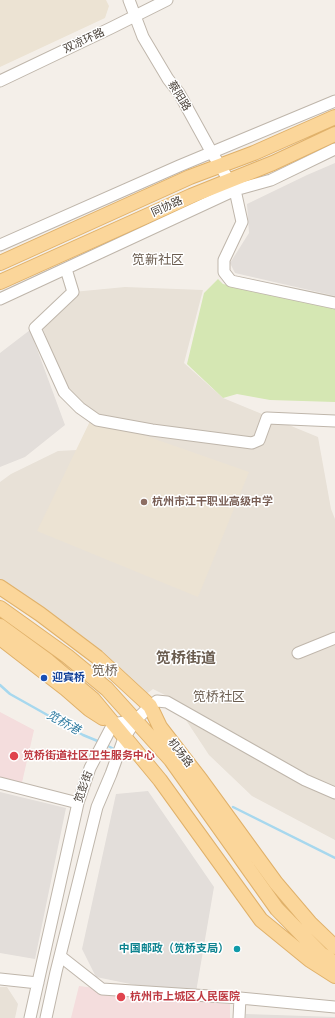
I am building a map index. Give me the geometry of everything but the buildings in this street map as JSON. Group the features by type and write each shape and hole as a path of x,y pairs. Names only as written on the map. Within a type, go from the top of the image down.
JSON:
{"main road":[{"name":"同协路","path":"0,263 190,177 254,153 335,117"},
{"name":"同协路","path":"0,282 191,196 232,185 273,163 335,134"},
{"name":"机场路","path":"0,586 97,657 150,706 160,727 201,780 276,883 310,924 335,947"},
{"name":"机场路","path":"0,608 67,656 101,684 136,720 171,760 277,909 321,954 335,963"},
{"path":"0,626 48,661 93,699 160,780 262,920 310,960 335,976"},
{"path":"0,638 66,689 89,709 113,724"}],"street":[{"name":"蔡阳路","path":"129,0 143,36 232,185"},
{"name":"双凉环路","path":"0,81 167,0"},
{"path":"0,245 335,101"},
{"path":"0,299 66,269 232,185 271,180 335,149"},
{"path":"232,185 242,222 224,260 224,272 231,281 335,303"},
{"path":"66,269 73,292 36,328 64,392 80,408 97,420 152,430 252,443 259,440 267,418 335,422"},
{"path":"298,653 335,638"},
{"path":"150,706 157,701 167,702 305,780 335,793"},
{"name":"笕彭街","path":"46,1018 97,807 124,738 136,720 150,706"},
{"path":"113,724 136,720"},
{"name":"笕彭街","path":"30,1018 78,803 90,768 113,724"},
{"path":"0,783 78,803"},
{"path":"60,956 102,989 240,998 335,1007"},
{"path":"0,979 38,983"},
{"path":"239,1018 240,998"}],"shaded area":[{"path":"0,0 106,0 109,6 105,18 0,67"},
{"path":"335,163 335,296 235,273 230,263 249,233 247,204"},
{"path":"125,287 203,290 184,363 223,398 318,437 331,509 335,519 335,840 252,796 209,755 180,711 183,704 153,689 136,702 73,635 0,580 0,482 11,474 58,451 77,450 38,532 97,420 69,397 43,329 73,292"},
{"path":"30,330 65,425 25,457 0,467 0,353"},
{"name":"杭州市江干职业高级中学","path":"92,417 249,472 198,597 37,531"},
{"name":"笕桥街道社区卫生服务中心","path":"0,712 34,730 21,787 0,782"},
{"path":"148,791 214,887 196,992 155,989 96,977 82,949 116,794"},
{"path":"0,792 66,808 35,959 0,953"},
{"name":"杭州市上城区人民医院","path":"79,986 230,1004 230,1018 71,1018"},
{"path":"0,987 7,987 18,1004 15,1018 0,1018"},
{"path":"246,1014 335,1017 335,1018 246,1018"}],"green space":[{"path":"218,279 223,284 335,309 335,402 270,400 237,394 223,398 187,364 204,293"}],"waterway":[{"name":"笕桥港","path":"0,685 10,694 83,735 100,742"},
{"name":"笕桥港","path":"106,745 116,750"},
{"name":"笕桥港","path":"122,753 129,756"},
{"name":"笕桥港","path":"233,807 335,858"}],"place":[{"name":"杭州市江干职业高级中学","path":"144,502"},
{"name":"迎宾桥","path":"44,678"},
{"name":"笕桥街道社区卫生服务中心","path":"14,756"},
{"name":"中国邮政（笕桥支局）","path":"237,949"},
{"name":"杭州市上城区人民医院","path":"121,997"}],"district":[{"name":"笕新社区","path":"158,260"},
{"name":"笕桥街道","path":"186,659"},
{"name":"笕桥","path":"105,671"},
{"name":"笕桥社区","path":"219,697"}]}
